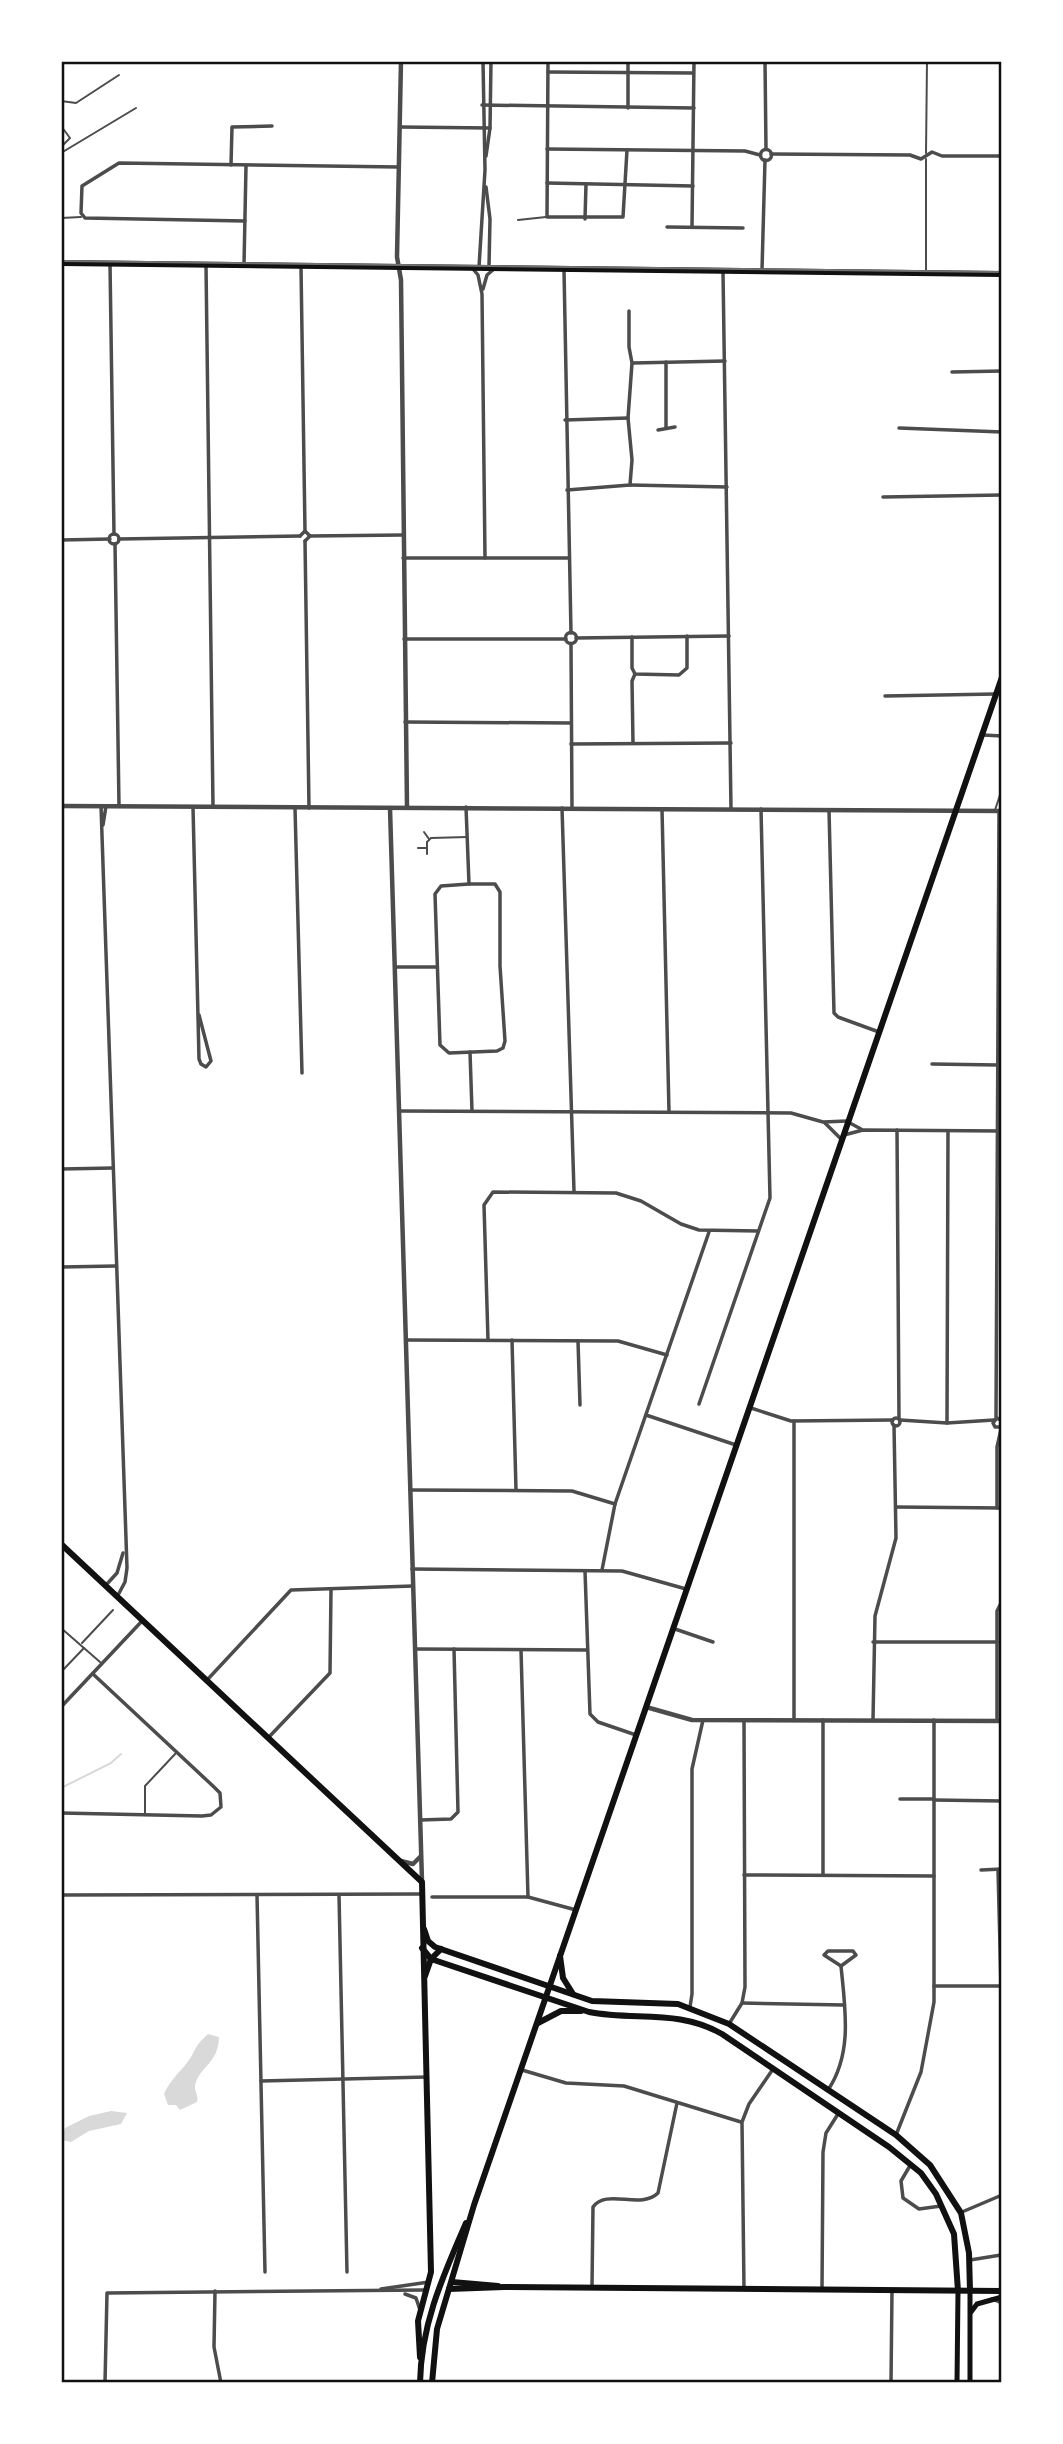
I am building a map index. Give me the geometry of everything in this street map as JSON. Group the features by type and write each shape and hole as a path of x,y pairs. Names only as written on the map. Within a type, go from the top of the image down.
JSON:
{"main road":[{"path":"61,263 1002,274"},
{"path":"432,2383 434,2344 474,2205 1002,677"},
{"path":"61,1544 422,1882 421,1947 424,1983 429,2282 420,2312 420,2383"},
{"path":"422,1906 427,1939 441,1949 575,1996 599,2002 690,2007 729,2024 919,2154 939,2175 961,2213 970,2260 970,2383"},
{"path":"421,1947 424,1954 431,1959 589,2012"},
{"path":"424,1983 431,1959 441,1949"},
{"path":"560,1954 563,1978 575,1996"},
{"path":"686,2018 690,2007"},
{"path":"538,2023 561,2011 609,2016 686,2018 722,2034 911,2164 928,2182 943,2206 958,2259 957,2383"},
{"path":"722,2034 729,2024"},
{"path":"773,2068 780,2058"},
{"path":"830,2107 837,2096"},
{"path":"889,2147 895,2136"},
{"path":"911,2164 919,2154"},
{"path":"943,2206 956,2203"},
{"path":"420,2363 427,2320 437,2290 474,2205"},
{"path":"949,2220 961,2213"},
{"path":"429,2282 450,2286"},
{"path":"425,2290 450,2286 1002,2291"},
{"path":"970,2315 974,2306 1002,2297"}],"street":[{"path":"401,61 399,167 407,807"},
{"path":"483,61 482,128 485,178 476,269 482,295 485,558"},
{"path":"485,162 490,128 491,61"},
{"path":"548,61 547,217 623,218 627,150"},
{"path":"628,61 628,107"},
{"path":"692,227 694,61"},
{"path":"765,61 766,149 771,154 910,155 921,159 932,152 942,156 1002,156"},
{"path":"548,72 694,73"},
{"path":"482,105 694,108"},
{"path":"231,165 232,127 272,127"},
{"path":"400,127 490,128"},
{"path":"547,149 745,151 760,155 765,160"},
{"path":"760,155 766,149"},
{"path":"762,272 765,160 771,154"},
{"path":"246,220 82,217 82,186 115,164 399,167"},
{"path":"244,265 246,165"},
{"path":"482,295 487,275 492,269 485,178"},
{"path":"547,183 693,186"},
{"path":"585,219 586,184"},
{"path":"667,227 743,228"},
{"path":"110,263 114,534 110,539"},
{"path":"206,265 213,807"},
{"path":"301,266 305,531 310,536"},
{"path":"564,270 571,633 566,639"},
{"path":"723,271 731,809"},
{"path":"629,311 632,363 628,418 632,460 630,485"},
{"path":"632,363 725,360"},
{"path":"666,362 667,427"},
{"path":"952,372 1002,371"},
{"path":"565,420 628,418"},
{"path":"658,430 675,427"},
{"path":"899,428 954,433 1002,432"},
{"path":"567,490 630,485 727,486"},
{"path":"883,497 1002,495"},
{"path":"114,544 119,539 300,536 305,531"},
{"path":"114,534 119,539"},
{"path":"305,541 310,536 403,535"},
{"path":"300,536 305,541 309,808"},
{"path":"61,540 110,539"},
{"path":"110,539 114,544 119,806"},
{"path":"403,558 569,558"},
{"path":"571,633 576,638 730,636"},
{"path":"632,636 632,668 635,674 632,681 633,743"},
{"path":"635,674 685,674 687,636"},
{"path":"572,808 571,644 576,638"},
{"path":"404,639 566,639 571,644"},
{"path":"885,696 996,695"},
{"path":"405,722 570,723"},
{"path":"981,735 1002,736"},
{"path":"571,744 731,743"},
{"path":"61,806 999,811 999,1508 896,1507"},
{"path":"103,806 124,1548 127,1576 117,1597"},
{"path":"193,807 200,1062 206,1067 211,1060 199,1015"},
{"path":"390,807 422,1882"},
{"path":"466,807 469,884"},
{"path":"295,808 302,1073"},
{"path":"562,808 574,1191"},
{"path":"662,809 669,1112"},
{"path":"699,1404 770,1198 761,809"},
{"path":"829,810 834,1013 838,1017 879,1032"},
{"path":"495,884 500,891 499,961 505,1041 501,1050 449,1053 441,1048 437,967 436,891 444,885 495,884"},
{"path":"395,967 437,967"},
{"path":"470,1052 472,1111"},
{"path":"932,1064 999,1065"},
{"path":"399,1111 797,1113 823,1122 842,1138 863,1130 1000,1131"},
{"path":"823,1122 848,1121 863,1130"},
{"path":"873,1720 876,1608 895,1546 897,1130"},
{"path":"947,1131 947,1423"},
{"path":"61,1169 113,1168"},
{"path":"488,1340 486,1199 493,1192 574,1191 629,1196 681,1224 709,1232 758,1231"},
{"path":"602,1570 615,1504 709,1232"},
{"path":"61,1267 116,1266"},
{"path":"406,1340 626,1342 667,1355"},
{"path":"512,1340 516,1490"},
{"path":"578,1341 580,1405"},
{"path":"749,1407 794,1421 998,1423"},
{"path":"646,1415 736,1445"},
{"path":"793,1720 794,1421"},
{"path":"410,1490 572,1491 615,1504"},
{"path":"105,1586 121,1566 124,1548"},
{"path":"412,1569 602,1570 640,1574 686,1590"},
{"path":"585,1571 590,1714 598,1722 636,1735"},
{"path":"208,1679 291,1590 413,1586"},
{"path":"268,1738 330,1673 331,1589"},
{"path":"646,1707 681,1718 703,1720 999,1721 997,1642 1000,1602"},
{"path":"61,1707 143,1620"},
{"path":"673,1628 713,1642"},
{"path":"873,1642 997,1642"},
{"path":"420,1820 448,1820 458,1812 454,1649"},
{"path":"415,1650 587,1650"},
{"path":"521,1650 528,1897"},
{"path":"61,1813 211,1815 221,1807 220,1793 93,1674"},
{"path":"690,2007 692,1769 703,1720"},
{"path":"729,2024 742,2003 745,1987 744,1720"},
{"path":"822,1720 823,1876"},
{"path":"895,2136 921,2072 931,2028 934,1986 934,1720"},
{"path":"900,1798 1002,1801"},
{"path":"400,1861 414,1864 421,1853"},
{"path":"934,1986 1002,1986 1000,1870 981,1870"},
{"path":"744,1875 934,1876"},
{"path":"61,1895 422,1894"},
{"path":"257,1895 265,2272"},
{"path":"339,1895 347,2272"},
{"path":"432,1897 528,1897 576,1910"},
{"path":"825,1952 855,1953 853,1960 841,1966 825,1958 825,1952"},
{"path":"828,2090 839,2073 844,2057 845,2005 841,1966"},
{"path":"742,2003 845,2005"},
{"path":"744,2289 742,2122 749,2104 773,2068"},
{"path":"520,2070 566,2083 624,2086 742,2122"},
{"path":"261,2081 426,2077"},
{"path":"592,2288 594,2204 601,2200 643,2200 656,2196 677,2103"},
{"path":"822,2290 822,2152 826,2133 838,2113"},
{"path":"911,2164 901,2185 906,2202 919,2209 943,2206"},
{"path":"961,2213 1002,2195"},
{"path":"970,2260 1001,2255"},
{"path":"379,2290 429,2282"},
{"path":"105,2383 107,2293 425,2290"},
{"path":"891,2383 892,2290"},
{"path":"215,2291 214,2347 220,2383"},
{"path":"398,2292 415,2298 420,2312"},
{"path":"992,2299 1002,2303"}],"lane":[{"path":"926,273 927,61"},
{"path":"61,101 76,103 119,75"},
{"path":"61,153 135,108"},
{"path":"61,126 70,137 61,147"},
{"path":"61,218 82,217"},
{"path":"518,220 542,220 547,217"},
{"path":"999,811 1002,789"},
{"path":"424,832 429,839 427,854"},
{"path":"429,839 467,836"},
{"path":"418,848 427,848"},
{"path":"81,1644 113,1610"},
{"path":"61,1628 102,1665"},
{"path":"61,1672 84,1647"},
{"path":"145,1816 145,1786 177,1752"}],"shaded area":[{"path":"208,2034 219,2037 218,2046 212,2060 197,2079 197,2102 180,2110 176,2105 168,2105 164,2094"},
{"path":"111,2111 127,2113 121,2124 89,2131 71,2142 61,2140 65,2128 89,2116"}],"waterway":[{"path":"61,1788 111,1763 121,1754"}],"tram line":[{"path":"61,261 1002,272"}]}
